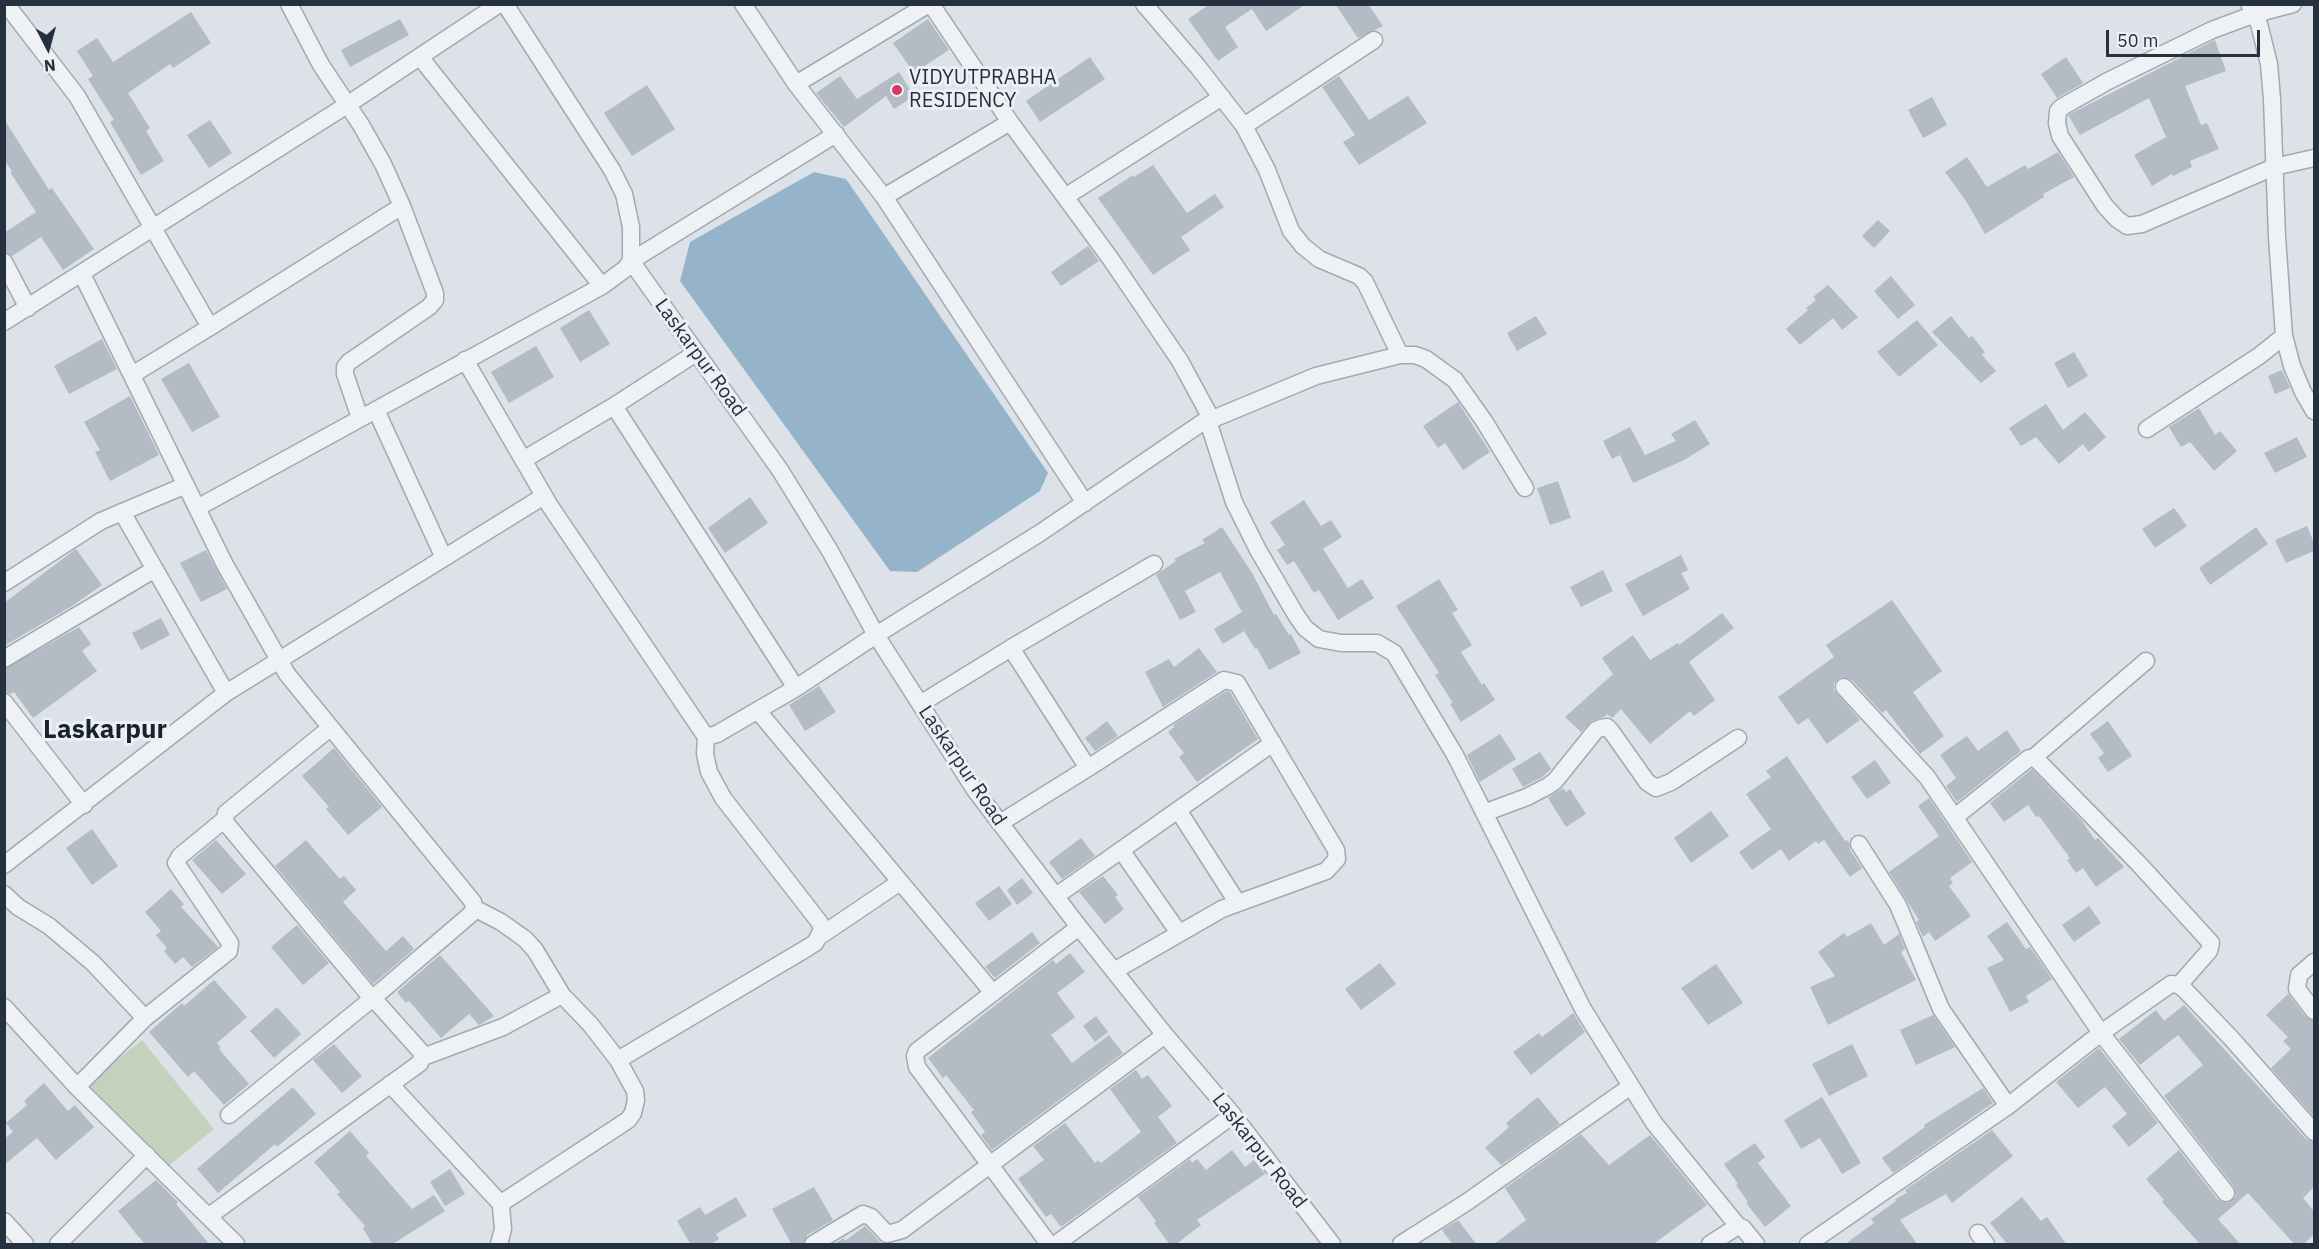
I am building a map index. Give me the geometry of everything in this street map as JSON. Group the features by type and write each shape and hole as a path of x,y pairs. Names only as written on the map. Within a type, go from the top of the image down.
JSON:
{"street":[{"path":"6,4 77,96 154,226 210,327"},
{"path":"290,4 316,56 373,145 402,206 432,280 435,293 435,300 429,307 345,367 345,374 360,418"},
{"path":"4,322 347,105 499,4"},
{"path":"505,4 612,170 624,194 631,227 631,261"},
{"path":"743,4 796,84 884,197 1085,502"},
{"path":"796,84 930,4 1010,122 1180,361 1210,420 1234,502 1258,550 1296,615 1305,628 1319,639 1341,643 1377,643 1394,653 1455,755 1583,1009 1654,1123 1756,1245"},
{"path":"1144,4 1244,126 1267,170 1291,231 1303,246 1319,259 1359,276 1365,282 1400,355"},
{"path":"2293,4 2252,9 2108,81 2062,107 2058,111 2057,123 2060,136 2105,206 2127,226 2142,224 2274,167 2314,158"},
{"path":"2252,9 2269,64 2284,336 2292,366 2314,411"},
{"path":"1244,126 1374,40"},
{"path":"420,57 602,286"},
{"path":"1065,197 1222,97"},
{"path":"884,197 1010,122"},
{"path":"197,508 602,286 625,269 631,261 836,134"},
{"path":"132,375 402,206"},
{"name":"Laskarpur Road","path":"631,261 780,470 830,551 876,635 959,766 1079,927 1165,1035 1233,1115 1332,1245"},
{"path":"4,262 28,308"},
{"path":"82,274 224,563 287,674 473,902 474,908 471,914 374,998 229,1116"},
{"path":"2147,429 2259,356 2284,336"},
{"path":"523,460 614,406 696,353"},
{"path":"706,737 717,734 758,711 994,563 1203,422 1316,376 1400,355 1426,358 1455,380 1484,421 1525,488"},
{"path":"465,360 544,496 706,737 705,754 709,772 723,798 820,922 822,930 820,936"},
{"path":"614,406 796,688"},
{"path":"375,410 444,558"},
{"path":"4,583 100,520 186,486"},
{"path":"4,866 226,693 544,496"},
{"path":"122,512 226,693"},
{"path":"920,704 1154,564"},
{"path":"4,659 154,569"},
{"path":"1011,648 1088,768"},
{"path":"1955,817 2023,762 2033,758 2146,661"},
{"path":"1000,823 1224,680 1230,680 1240,687 1336,850 1337,859 1326,871 1237,902 1114,971"},
{"path":"1844,687 1927,777 2101,1033 2226,1193"},
{"path":"4,702 84,805"},
{"path":"758,711 993,993"},
{"path":"1484,813 1527,797 1555,781 1596,730 1601,728 1607,727 1611,730 1647,782 1656,788 1671,782 1738,738"},
{"path":"209,1216 420,1063 423,1057 422,1051 370,996 226,826 226,813 330,728"},
{"path":"1056,896 1273,743"},
{"path":"1808,1245 2008,1106 2101,1033 2168,986 2179,985 2210,951 2211,943 2139,864 2033,758"},
{"path":"1178,810 1237,902"},
{"path":"77,1087 145,1018 229,951 230,943 176,863 180,855 225,819"},
{"path":"1859,844 1898,905 1941,1009 2008,1106"},
{"path":"1121,850 1179,933"},
{"path":"618,1060 814,943 820,936 900,882"},
{"path":"4,894 18,907 49,926 93,963 145,1018"},
{"path":"474,908 501,922 525,939 535,950 562,995 584,1017 618,1060 635,1091 636,1100 633,1113 628,1120 501,1204"},
{"path":"1049,1245 914,1061 917,1051 1079,927"},
{"path":"2314,962 2299,975 2297,989 2314,1011"},
{"path":"2179,985 2231,1038 2314,1132"},
{"path":"423,1057 503,1027 562,995"},
{"path":"4,1007 77,1087 236,1245"},
{"path":"813,1245 862,1214 871,1217 887,1234 902,1230 1165,1035"},
{"path":"390,1084 501,1204 502,1229 499,1245"},
{"path":"1401,1245 1467,1202 1631,1086"},
{"path":"1056,1245 1233,1115"},
{"path":"58,1245 147,1155"},
{"path":"4,1221 25,1245"},
{"path":"1710,1245 1738,1226"}],"green space":[{"path":"142,1040 214,1129 166,1168 84,1086"}],"water":[{"path":"814,172 846,179 1048,473 1040,491 917,572 890,571 680,281 690,242"}],"building":[{"path":"1210,4 1306,4 1266,31 1252,9 1225,27 1238,47 1218,61 1188,19"},
{"path":"1335,4 1368,4 1383,26 1358,38"},
{"path":"191,12 211,43 173,68 170,64 128,93 150,128 146,131 164,161 141,175 110,122 114,120 88,79 93,76 77,51 97,38 113,62"},
{"path":"400,19 409,35 350,67 341,50"},
{"path":"928,19 949,50 914,73 893,43"},
{"path":"2215,40 2226,71 2185,86 2201,125 2207,123 2219,149 2190,161 2192,167 2173,176 2172,174 2152,186 2134,155 2166,137 2149,98 2080,135 2068,115"},
{"path":"1090,57 1105,79 1040,122 1026,101"},
{"path":"2066,57 2083,83 2057,98 2041,74"},
{"path":"899,72 914,96 894,109 886,96 844,127 816,93 840,76 857,99"},
{"path":"1339,76 1369,120 1408,96 1427,123 1359,165 1343,142 1355,135 1322,87"},
{"path":"647,85 675,129 632,156 604,113"},
{"path":"1932,97 1947,125 1923,138 1908,110"},
{"path":"4,119 49,190 52,188 94,249 63,270 41,237 12,256 4,252 4,233 36,212 4,160"},
{"path":"210,120 232,153 209,168 187,135"},
{"path":"2058,152 2074,177 2043,194 2044,197 1985,234 1966,201 1945,172 1967,157 1987,187 2025,165 2028,169"},
{"path":"1153,165 1187,213 1215,194 1224,207 1181,237 1190,250 1153,275 1098,198"},
{"path":"1878,220 1890,231 1874,248 1862,236"},
{"path":"1088,246 1099,261 1061,286 1051,272"},
{"path":"1891,276 1915,305 1898,319 1874,291"},
{"path":"1828,285 1858,317 1842,330 1833,318 1800,345 1786,329 1808,310 1806,308 1816,300 1813,297"},
{"path":"589,310 610,344 580,362 560,328"},
{"path":"1536,316 1547,334 1517,351 1507,333"},
{"path":"1951,316 1969,338 1972,336 1985,352 1982,355 1996,371 1981,383 1932,332"},
{"path":"1917,320 1938,345 1899,377 1877,352"},
{"path":"102,339 117,369 69,394 54,366"},
{"path":"536,346 554,377 509,403 491,372"},
{"path":"2074,352 2088,376 2068,388 2054,363"},
{"path":"189,363 220,417 192,432 161,379"},
{"path":"2282,370 2290,388 2275,394 2268,376"},
{"path":"130,396 159,455 110,481 95,452 100,450 84,422"},
{"path":"1458,402 1490,452 1463,470 1445,443 1438,448 1423,426"},
{"path":"2046,404 2063,430 2085,412 2106,437 2089,452 2083,444 2059,464 2036,437 2021,446 2009,428"},
{"path":"2199,408 2215,435 2220,431 2237,451 2214,471 2190,442 2181,447 2169,427"},
{"path":"1695,420 1710,444 1684,460 1633,483 1620,455 1612,459 1603,441 1630,427 1645,455 1676,441 1671,434"},
{"path":"2297,437 2307,457 2275,473 2264,453"},
{"path":"1558,481 1571,518 1550,525 1537,488"},
{"path":"750,497 768,523 725,553 708,528"},
{"path":"1304,500 1321,526 1331,520 1342,537 1323,549 1348,588 1362,579 1374,598 1338,620 1319,590 1314,593 1294,561 1287,565 1277,550 1285,545 1270,522"},
{"path":"2174,508 2187,526 2155,548 2142,529"},
{"path":"2307,526 2314,543 2314,551 2286,563 2275,540"},
{"path":"1222,527 1252,573 1274,615 1276,614 1289,635 1291,634 1301,653 1269,670 1244,631 1223,644 1214,629 1242,612 1220,572 1185,591 1196,612 1180,620 1156,575 1176,561 1174,559 1205,543 1202,540"},
{"path":"2256,527 2268,544 2210,585 2199,568"},
{"path":"76,549 102,585 72,606 4,646 4,603"},
{"path":"206,550 227,589 201,602 180,563"},
{"path":"1681,555 1688,570 1681,573 1690,589 1643,616 1625,584"},
{"path":"1603,570 1613,591 1581,607 1570,587"},
{"path":"1439,579 1458,610 1452,613 1472,645 1461,652 1482,685 1484,683 1495,700 1461,722 1450,704 1453,703 1435,675 1439,673 1396,606"},
{"path":"1892,600 1942,671 1913,692 1944,736 1920,754 1886,710 1882,713 1852,680 1842,677 1834,683 1834,690 1860,720 1827,744 1808,718 1798,725 1778,697 1834,657 1826,645"},
{"path":"1722,613 1734,628 1689,662 1715,700 1694,716 1690,711 1650,744 1621,709 1612,718 1607,714 1592,721 1581,732 1565,717 1613,674 1602,658 1633,635 1650,660 1678,643 1679,645"},
{"path":"161,618 170,635 141,650 132,633"},
{"path":"79,627 91,644 82,651 97,671 33,718 14,692 11,694 4,692 4,669"},
{"path":"1199,648 1217,672 1163,707 1145,672 1169,659 1174,667"},
{"path":"819,686 836,712 805,731 789,705"},
{"path":"1226,691 1230,692 1258,739 1197,782 1179,757 1184,753 1168,732 1174,727 1173,725"},
{"path":"1107,721 1118,736 1095,751 1085,738"},
{"path":"2108,721 2132,756 2108,772 2098,758 2104,753 2090,734"},
{"path":"2007,730 2021,751 1957,802 1946,786 1956,778 1940,755 1967,736 1978,751"},
{"path":"1500,734 1516,759 1480,782 1467,755"},
{"path":"334,748 382,807 348,835 326,809 329,807 302,776"},
{"path":"1540,752 1551,769 1542,777 1523,787 1512,769"},
{"path":"1787,756 1845,841 1849,842 1850,850 1862,868 1850,877 1824,840 1818,844 1816,841 1789,861 1781,849 1752,870 1739,852 1771,829 1746,794 1771,777 1766,771"},
{"path":"1875,760 1891,783 1867,799 1851,777"},
{"path":"2032,769 2082,821 2095,840 2098,838 2124,867 2096,887 2083,868 2076,873 2067,860 2070,858 2028,805 2004,822 1990,803"},
{"path":"1563,788 1566,792 1570,789 1586,814 1566,827 1548,798"},
{"path":"1929,798 1972,862 1950,878 1953,883 1949,886 1971,916 1935,941 1929,932 1923,937 1916,922 1919,920 1889,872 1939,836 1918,806"},
{"path":"1711,811 1729,836 1691,863 1674,838"},
{"path":"92,829 118,866 92,885 66,848"},
{"path":"1081,838 1095,856 1062,879 1049,862"},
{"path":"216,840 246,874 222,894 192,860"},
{"path":"306,840 340,879 344,876 356,890 343,902 386,951 403,936 414,949 373,984 275,866"},
{"path":"1103,876 1118,895 1115,897 1124,909 1105,924 1079,892"},
{"path":"1022,878 1033,893 1017,905 1007,890"},
{"path":"999,886 1012,904 989,921 975,903"},
{"path":"171,889 184,904 181,907 218,947 192,967 183,957 175,964 164,951 167,948 156,935 161,931 145,912"},
{"path":"2089,906 2101,923 2074,942 2062,925"},
{"path":"2007,922 2026,949 2030,947 2052,979 2026,996 2029,1002 2010,1012 1987,968 2004,960 1987,936"},
{"path":"1871,923 1884,945 1899,934 1905,949 1901,952 1916,980 1828,1025 1810,987 1835,976 1818,952 1844,933 1847,937"},
{"path":"297,925 329,963 303,985 271,947"},
{"path":"1032,932 1040,943 995,978 985,967"},
{"path":"1070,953 1085,972 1057,993 1075,1017 1051,1035 1072,1063 1109,1035 1123,1053 992,1150 981,1135 985,1132 971,1112 974,1110 946,1075 943,1078 928,1058 1053,960 1056,964"},
{"path":"440,955 494,1016 479,1025 469,1014 441,1038 409,1001 406,1003 397,992"},
{"path":"1380,963 1396,984 1361,1010 1345,989"},
{"path":"1716,964 1743,1003 1708,1025 1681,988"},
{"path":"214,980 247,1017 217,1043 221,1048 219,1049 249,1084 224,1105 194,1071 188,1077 149,1032 182,1003 184,1006"},
{"path":"2288,994 2306,1017 2314,1021 2314,1117 2271,1068 2291,1049 2283,1041 2288,1037 2266,1015"},
{"path":"2184,1005 2306,1139 2314,1142 2314,1187 2303,1198 2314,1211 2314,1234 2303,1245 2295,1245 2248,1193 2218,1219 2241,1245 2201,1245 2162,1202 2164,1200 2146,1179 2179,1150 2218,1200 2228,1203 2236,1196 2234,1187 2164,1096 2203,1065 2178,1035 2140,1065 2119,1039 2156,1010 2164,1021"},
{"path":"277,1007 301,1034 274,1058 250,1031"},
{"path":"1573,1013 1585,1032 1531,1075 1513,1052 1539,1033 1542,1037"},
{"path":"1933,1015 1955,1047 1916,1065 1900,1030"},
{"path":"1096,1016 1108,1032 1095,1042 1083,1026"},
{"path":"334,1044 362,1076 342,1093 313,1060"},
{"path":"1852,1044 1868,1076 1829,1096 1812,1064"},
{"path":"2099,1048 2158,1123 2129,1147 2112,1126 2127,1114 2105,1087 2078,1108 2056,1082"},
{"path":"1136,1070 1142,1079 1148,1075 1172,1106 1158,1117 1177,1143 1061,1227 1051,1214 1046,1217 1018,1179 1044,1160 1033,1146 1065,1123 1095,1163 1098,1160 1101,1163 1141,1132 1110,1089"},
{"path":"44,1083 68,1111 75,1105 94,1127 56,1160 37,1138 4,1165 4,1139 13,1132 6,1123 27,1105 24,1101"},
{"path":"293,1087 316,1114 277,1147 275,1144 218,1193 197,1169"},
{"path":"1983,1088 1993,1103 1893,1173 1882,1158 1925,1127 1924,1125"},
{"path":"1538,1097 1560,1124 1501,1165 1485,1148 1509,1127 1506,1123"},
{"path":"1822,1097 1861,1163 1842,1174 1820,1138 1801,1149 1784,1120"},
{"path":"1992,1130 2013,1156 1952,1203 1946,1194 1900,1220 1918,1245 1844,1245 1874,1223 1871,1219 1896,1201 1895,1199 1907,1193 1905,1190"},
{"path":"350,1131 369,1153 366,1156 412,1209 434,1195 445,1211 391,1245 373,1245 363,1228 365,1226 337,1194 340,1192 314,1162"},
{"path":"1581,1134 1609,1165 1650,1135 1707,1205 1652,1245 1493,1245 1526,1220 1505,1188"},
{"path":"1755,1143 1765,1157 1758,1163 1791,1206 1765,1227 1746,1203 1748,1202 1736,1185 1738,1184 1724,1164"},
{"path":"1232,1150 1245,1167 1254,1160 1265,1174 1197,1220 1201,1225 1175,1245 1170,1245 1138,1197 1190,1159 1192,1163 1197,1159 1206,1170"},
{"path":"450,1169 465,1194 445,1206 430,1182"},
{"path":"156,1180 178,1202 176,1204 210,1245 146,1245 137,1235 118,1211"},
{"path":"814,1187 833,1220 807,1235 803,1245 792,1245 772,1209"},
{"path":"736,1197 747,1216 716,1234 719,1239 710,1245 691,1245 677,1221 700,1207 705,1215"},
{"path":"2022,1197 2041,1221 2047,1217 2067,1245 2008,1245 1990,1223"},
{"path":"1458,1220 1477,1245 1453,1245 1442,1230"},
{"path":"865,1226 883,1245 833,1245 844,1238 845,1241"}],"place":[{"name":"VIDYUTPRABHA RESIDENCY","path":"897,90"}],"district":[{"name":"Laskarpur","path":"105,730"}]}
